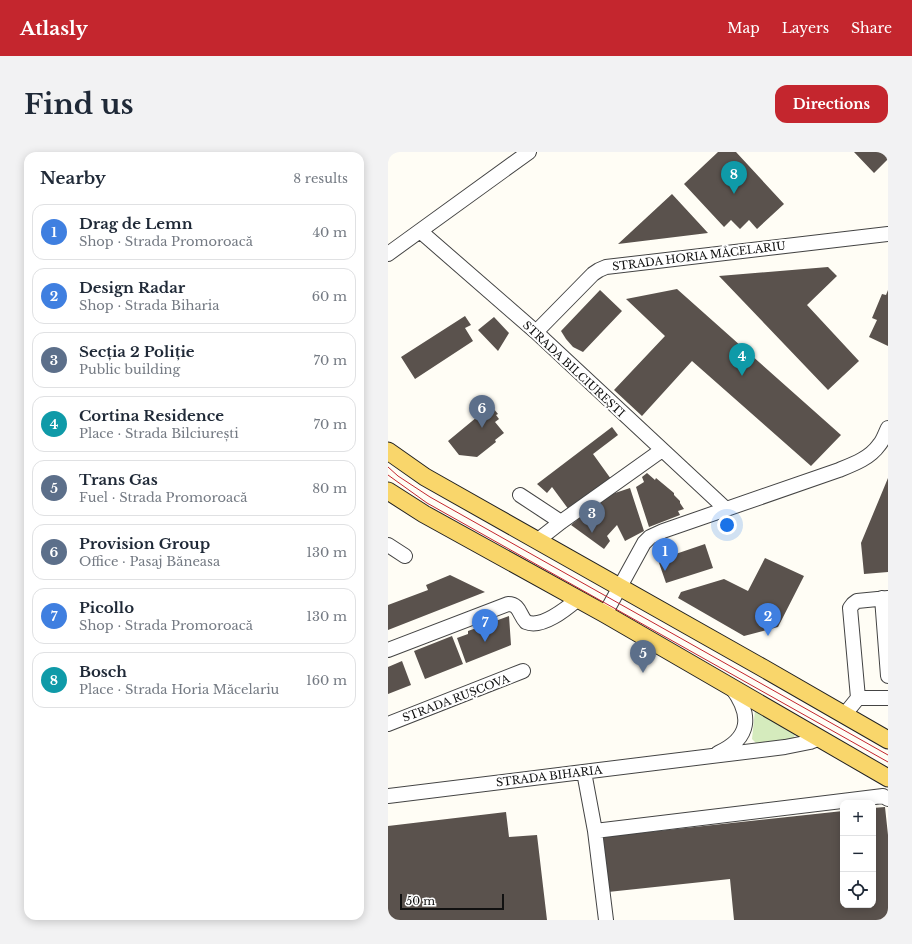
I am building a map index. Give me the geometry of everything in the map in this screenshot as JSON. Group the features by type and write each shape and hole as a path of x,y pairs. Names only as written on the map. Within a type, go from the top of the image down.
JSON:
{"main road":[{"path":"388,451 443,488 538,540 845,714 888,740"},
{"path":"388,491 424,514 605,614 888,778"}],"street":[{"path":"388,254 529,152"},
{"name":"STRADA BILCIUREȘTI","path":"420,231 536,332 726,509"},
{"name":"STRADA HORIA MĂCELARIU","path":"536,332 592,274 606,268 888,234"},
{"path":"605,614 640,550 650,537 663,531 839,470 855,463 869,456 880,445 888,428"},
{"path":"538,540 662,450"},
{"path":"520,495 561,522"},
{"path":"388,545 405,556"},
{"path":"845,714 858,698 850,608 857,601 885,598 888,676"},
{"path":"388,650 508,604 513,604 516,606 526,622 535,624 553,617 578,599"},
{"name":"STRADA RUȘCOVA","path":"388,724 523,671"},
{"name":"STRADA BIHARIA","path":"711,756 733,745 742,732 746,718 744,708 732,688"},
{"path":"858,698 888,698"},
{"name":"STRADA BIHARIA","path":"388,796 799,745 820,738"},
{"path":"584,772 595,832 606,920"},
{"path":"595,832 883,796 888,799"}],"green space":[{"path":"755,710 795,735 793,739 756,743 752,739"}],"building":[{"path":"718,152 736,152 784,204 757,229 749,220 740,229 731,220 724,227 684,184"},
{"path":"854,152 888,152 888,159 874,173"},
{"path":"672,194 708,233 618,244"},
{"path":"828,267 837,276 807,305 859,361 828,390 719,276"},
{"path":"677,289 841,435 811,466 692,361 642,416 614,390 665,336 626,299"},
{"path":"600,290 622,311 583,352 573,347 561,331"},
{"path":"888,290 888,346 869,337 877,320 872,318 882,294 886,295"},
{"path":"465,316 471,325 465,328 473,341 415,379 401,357"},
{"path":"494,317 509,333 498,351 478,330"},
{"path":"493,408 498,414 496,415 499,419 495,422 504,433 495,440 496,442 477,457 459,455 448,441 477,417 479,420"},
{"path":"612,427 618,435 593,454 611,479 569,510 552,487 547,493 537,484"},
{"path":"647,473 655,480 656,478 674,493 684,509 678,511 680,515 649,527 636,487 644,482 642,477"},
{"path":"888,478 888,572 864,574 861,543"},
{"path":"630,488 644,531 625,541 617,525 607,536 610,541 604,549 571,525 606,496"},
{"path":"705,544 713,568 666,583 658,560"},
{"path":"765,558 804,576 778,627 744,636 678,598 681,592 724,579 748,591"},
{"path":"450,575 485,592 388,630 388,605 428,590 426,585"},
{"path":"509,616 511,645 466,663 457,638 468,634 468,631"},
{"path":"452,636 463,664 425,679 414,651"},
{"path":"402,661 411,685 388,694 388,667"},
{"path":"885,807 888,835 888,920 734,920 730,879 608,892 602,837 840,811 840,908 876,908 876,808"},
{"path":"506,812 509,837 537,835 547,920 388,920 388,826"}],"tram line":[{"path":"388,467 398,476 430,497 888,755"},
{"path":"388,475 427,503 888,762"}],"place":[{"name":"Bosch","path":"734,194"},
{"name":"Cortina Residence","path":"742,376"},
{"name":"Provision Group","path":"482,428"},
{"name":"Secția 2 Poliție","path":"592,533"},
{"name":"Drag de Lemn","path":"665,571"},
{"name":"Design Radar","path":"768,636"},
{"name":"Picollo","path":"485,642"},
{"name":"Trans Gas","path":"643,673"}]}
